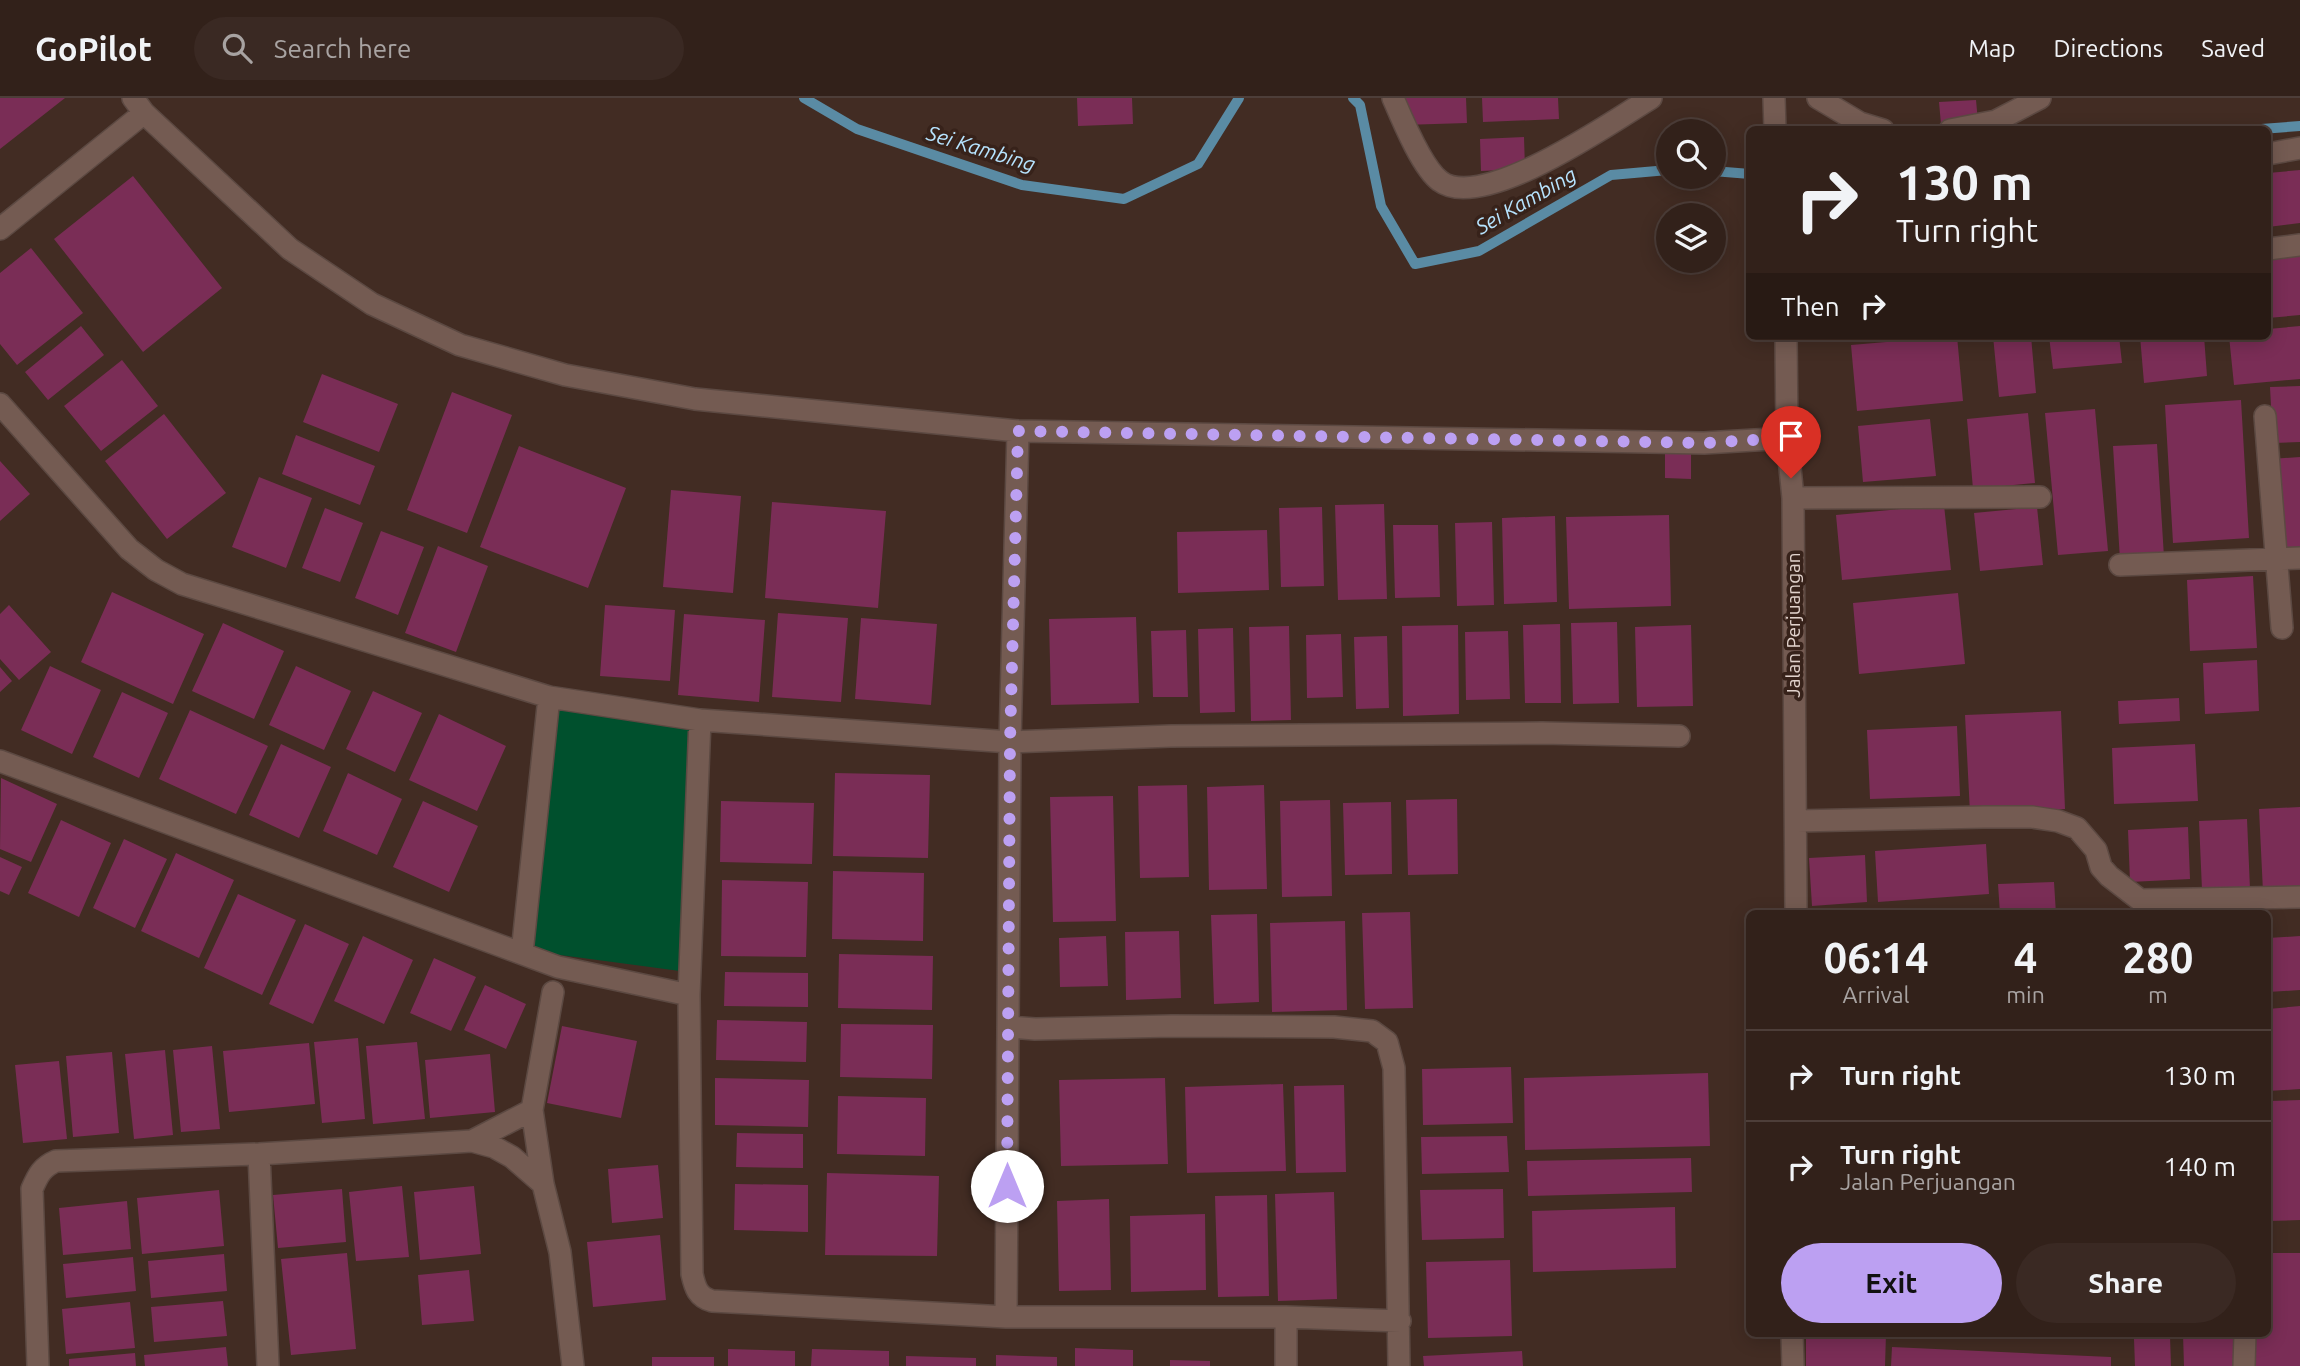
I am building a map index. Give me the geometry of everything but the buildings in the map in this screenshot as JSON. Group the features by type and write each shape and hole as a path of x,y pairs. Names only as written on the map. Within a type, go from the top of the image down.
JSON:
{"street":[{"path":"1392,98 1431,173 1451,187 1463,189 1479,188 1530,168 1573,146 1651,98"},
{"path":"1774,98 1775,126"},
{"path":"1818,98 1872,126"},
{"path":"1970,126 1996,121 2040,98"},
{"path":"0,229 138,105 290,249 372,304 460,345 565,375 695,399 1018,431 1704,443 1787,438"},
{"path":"2271,153 2300,148"},
{"path":"2271,249 2300,246"},
{"name":"Jalan Perjuangan","path":"1786,340 1787,438 1793,498 1796,910"},
{"path":"0,404 130,549 156,570 182,584 549,697 700,720 1010,742 1185,736 1542,733 1679,736"},
{"path":"2265,416 2282,628"},
{"path":"1006,1317 1010,742 1018,431"},
{"path":"1793,498 2040,497"},
{"path":"2120,565 2300,558"},
{"path":"522,953 549,697"},
{"path":"700,720 689,995 692,1274 699,1294 712,1301 1006,1317 1286,1317 1400,1321"},
{"path":"0,761 558,967 689,995"},
{"path":"1797,821 1984,817 2045,819 2077,828 2096,850 2101,867 2140,900 2300,897"},
{"path":"553,992 532,1110 543,1184 560,1252 573,1366"},
{"path":"1009,1027 1334,1027 1372,1031 1387,1042 1394,1068 1399,1366"},
{"path":"472,1141 532,1110"},
{"path":"38,1366 32,1189 38,1174 56,1161 259,1154 472,1141 494,1147 512,1157 543,1184"},
{"path":"259,1154 268,1366"},
{"path":"1286,1317 1286,1366"},
{"path":"1792,1337 1793,1366"},
{"path":"2244,1366 2245,1337"}],"green space":[{"path":"550,706 691,721 680,971 530,951"}],"waterway":[{"name":"Sei Kambing","path":"804,98 857,129 1022,185 1124,199 1198,164 1239,98"},
{"name":"Sei Kambing","path":"1353,98 1360,105 1381,206 1415,264 1479,251 1611,175 1656,171"},
{"name":"Sei Kambing","path":"2271,128 2300,126"},
{"name":"Sei Kambing","path":"1726,172 1746,174"}],"route":[{"path":"1007,1186 1010,742 1018,431 1704,443 1787,438 1791,478"}]}
